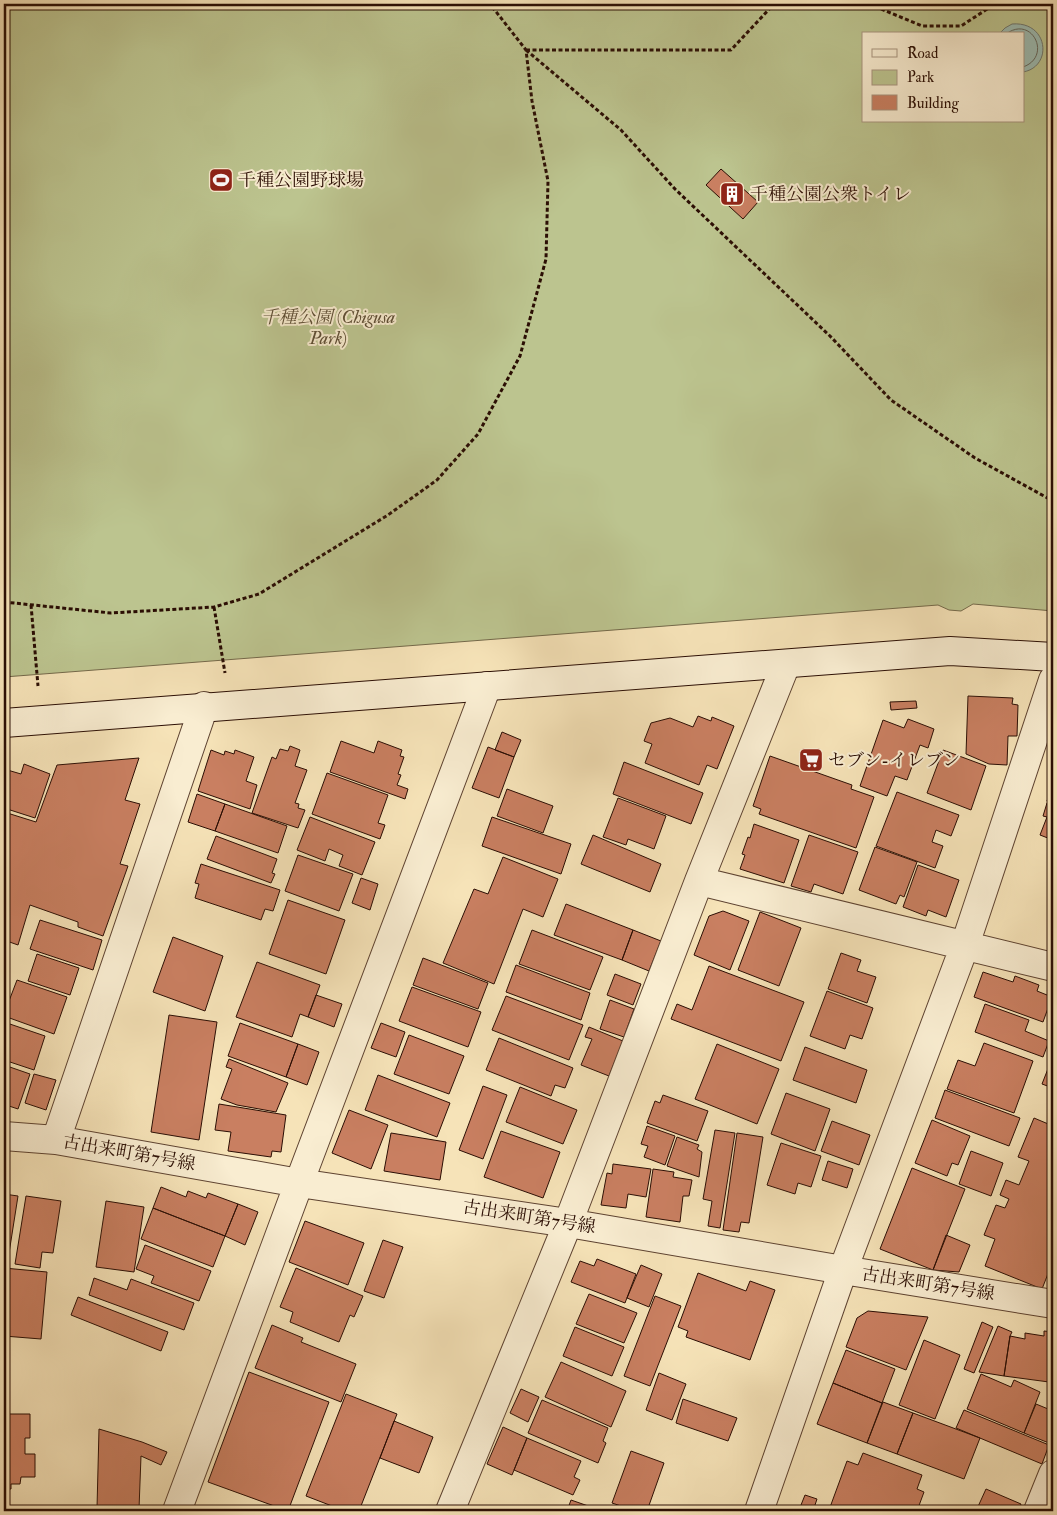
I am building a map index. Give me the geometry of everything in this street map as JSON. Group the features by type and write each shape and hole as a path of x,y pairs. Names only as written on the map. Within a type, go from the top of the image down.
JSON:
{"street":[{"path":"4,723 204,706 447,690 950,651 1053,657"},
{"path":"450,1511 568,1223 699,881 786,664"},
{"path":"759,1511 843,1270 965,945 1053,680"},
{"path":"177,1511 487,686"},
{"path":"56,1140 204,706"},
{"path":"699,881 1053,967"},
{"name":"古出来町第7号線","path":"4,1136 56,1140 299,1183 568,1223 1053,1304"},
{"path":"1038,1511 1053,1474"}],"path":[{"path":"490,4 526,50 621,130 675,189 830,336 891,400 975,458 1053,501"},
{"path":"526,50 731,50 774,4"},
{"path":"870,4 922,26 961,26 994,4"},
{"path":"4,602 111,613 214,607 259,594 388,515 437,480 478,434 520,356 546,259 548,181 532,101 526,50"},
{"path":"32,605 38,686"},
{"path":"214,607 225,674"}],"green space":[{"name":"千種公園 (Chigusa Park)","path":"4,4 1053,4 1053,611 973,604 961,611 949,610 938,605 4,677"}],"water":[{"path":"1012,24 1024,25 1034,30 1040,37 1043,45 1042,54 1039,62 1033,68 1024,72 1024,32 1001,32"}],"building":[{"name":"千種公園公衆トイレ","path":"721,169 758,202 743,219 706,185"},
{"path":"968,696 1013,698 1012,704 1018,705 1017,736 1008,736 1007,765 989,764 966,754"},
{"path":"916,701 917,708 891,710 890,702"},
{"path":"698,716 711,721 712,717 734,726 717,769 707,765 699,785 645,763 652,744 644,741 651,723 670,718 693,727"},
{"path":"908,719 934,729 928,748 920,745 907,780 895,776 887,796 860,786 883,720 904,728"},
{"path":"502,732 521,740 514,757 495,750"},
{"path":"341,741 374,753 378,741 402,750 400,756 404,757 398,774 401,775 397,785 408,789 405,799 330,772"},
{"path":"290,746 300,750 295,766 307,770 295,803 299,804 298,808 305,810 298,828 252,813 272,757 276,759 280,749 288,751"},
{"path":"488,747 514,757 499,798 472,788"},
{"path":"211,750 224,755 225,751 234,754 235,750 254,757 246,781 257,785 250,809 198,791"},
{"path":"943,750 986,766 971,810 927,793"},
{"path":"770,756 852,785 851,789 874,797 856,848 759,814 761,809 753,806"},
{"path":"139,758 125,800 140,804 120,864 128,866 103,936 78,927 78,922 30,905 18,945 4,940 4,812 36,822 57,765"},
{"path":"624,762 703,793 691,824 613,794"},
{"path":"24,764 50,774 35,818 4,808 4,769 21,774"},
{"path":"327,773 388,795 378,823 385,825 380,839 312,814"},
{"path":"1053,782 1053,803 1047,801"},
{"path":"507,789 553,806 543,833 497,816"},
{"path":"897,792 959,815 951,836 936,830 932,842 943,846 935,868 876,846"},
{"path":"197,794 225,804 215,831 188,822"},
{"path":"618,798 666,816 654,849 628,839 626,845 603,837"},
{"path":"1047,803 1053,805 1053,840 1040,835 1047,817 1043,816"},
{"path":"225,804 287,826 278,853 215,831"},
{"path":"310,817 375,842 362,875 339,866 343,855 329,849 325,861 297,850"},
{"path":"492,817 571,844 561,874 482,846"},
{"path":"754,824 799,840 784,883 740,869 745,855 742,854"},
{"path":"593,835 661,864 650,892 581,864"},
{"path":"809,835 858,852 843,894 814,884 811,892 791,886"},
{"path":"216,836 277,859 272,873 275,874 271,883 207,859"},
{"path":"875,847 917,862 904,897 900,895 896,904 859,890"},
{"path":"298,855 353,874 339,911 285,891"},
{"path":"503,857 558,879 543,917 523,909 494,984 443,963 474,889 488,894"},
{"path":"201,864 280,890 273,911 265,909 261,920 195,898 199,884 195,883"},
{"path":"918,865 959,880 946,917 928,910 926,916 903,907"},
{"path":"361,878 378,884 370,910 352,903"},
{"path":"288,900 345,920 326,974 269,954"},
{"path":"566,904 633,930 622,960 554,935"},
{"path":"723,911 749,921 730,970 694,955 709,916"},
{"path":"760,912 801,928 779,986 738,970"},
{"path":"40,920 102,940 93,970 30,949"},
{"path":"532,930 603,957 590,990 519,964"},
{"path":"633,930 661,941 649,971 622,960"},
{"path":"173,937 223,956 205,1011 153,992"},
{"path":"841,953 861,960 857,971 876,977 867,1003 828,989"},
{"path":"37,954 79,968 70,995 28,981"},
{"path":"423,958 488,983 478,1009 413,985"},
{"path":"257,962 320,985 308,1017 300,1014 292,1037 236,1017"},
{"path":"516,965 590,993 581,1020 506,992"},
{"path":"709,966 804,1002 781,1061 671,1019 677,1004 692,1010"},
{"path":"983,972 1013,982 1015,976 1039,985 1037,991 1052,997 1043,1022 974,997"},
{"path":"615,974 641,984 633,1005 607,995"},
{"path":"17,980 67,997 54,1034 4,1016 4,999 9,1001"},
{"path":"412,987 481,1012 468,1047 399,1021"},
{"path":"827,991 873,1008 862,1039 850,1035 845,1049 810,1036"},
{"path":"316,995 342,1004 334,1027 308,1017"},
{"path":"506,996 583,1025 569,1060 492,1030"},
{"path":"610,1000 634,1009 624,1037 600,1029"},
{"path":"985,1004 1029,1020 1025,1031 1049,1041 1043,1057 975,1032"},
{"path":"169,1015 217,1022 199,1140 151,1132"},
{"path":"4,1022 45,1036 34,1070 4,1060"},
{"path":"240,1023 298,1044 286,1077 228,1056"},
{"path":"381,1023 405,1032 396,1057 371,1048"},
{"path":"589,1027 623,1041 609,1076 581,1065 592,1039 585,1037"},
{"path":"409,1035 464,1056 449,1094 394,1074"},
{"path":"499,1038 573,1068 565,1088 555,1085 551,1096 486,1070"},
{"path":"984,1043 1033,1061 1014,1113 947,1089 958,1060 975,1066"},
{"path":"298,1044 319,1052 307,1085 286,1077"},
{"path":"717,1044 779,1069 757,1124 695,1099"},
{"path":"805,1047 867,1070 856,1103 793,1080"},
{"path":"1053,1056 1053,1088 1042,1084"},
{"path":"229,1059 288,1083 276,1112 237,1105 221,1099 232,1069 226,1067"},
{"path":"4,1065 30,1074 18,1109 6,1105 4,1111"},
{"path":"34,1074 56,1080 46,1110 25,1103"},
{"path":"378,1075 450,1103 437,1137 365,1110"},
{"path":"483,1086 507,1095 483,1159 459,1150"},
{"path":"520,1087 577,1110 563,1144 506,1122"},
{"path":"945,1090 1020,1118 1009,1146 935,1118"},
{"path":"786,1093 830,1109 815,1151 771,1134"},
{"path":"663,1095 708,1111 697,1141 647,1123 655,1101 660,1103"},
{"path":"219,1104 286,1115 281,1152 272,1151 271,1157 228,1151 231,1132 215,1130"},
{"path":"349,1110 388,1125 371,1169 332,1153"},
{"path":"1034,1118 1053,1126 1053,1261 1042,1289 985,1266 995,1239 984,1235 996,1205 1005,1208 1009,1199 1000,1195 1006,1180 1019,1185 1029,1161 1018,1157"},
{"path":"932,1120 970,1136 958,1165 952,1163 947,1176 915,1163"},
{"path":"832,1121 870,1135 859,1165 821,1151"},
{"path":"647,1126 675,1136 665,1165 644,1157 648,1146 641,1144"},
{"path":"715,1130 735,1133 720,1228 708,1226 712,1201 703,1199"},
{"path":"501,1131 560,1152 543,1198 484,1177"},
{"path":"391,1133 446,1142 440,1180 384,1171"},
{"path":"737,1133 763,1137 749,1223 741,1222 739,1232 723,1230"},
{"path":"677,1137 699,1145 697,1149 702,1152 699,1177 667,1166"},
{"path":"781,1143 821,1156 811,1187 798,1183 795,1194 767,1185"},
{"path":"971,1151 1003,1163 991,1196 959,1184"},
{"path":"828,1161 853,1169 847,1188 822,1180"},
{"path":"613,1164 651,1169 646,1197 628,1194 626,1208 601,1205 607,1173 612,1174"},
{"path":"912,1168 965,1189 933,1270 880,1249"},
{"path":"653,1169 674,1172 673,1177 692,1180 689,1196 683,1196 680,1222 646,1217"},
{"path":"161,1187 186,1197 188,1191 206,1198 208,1193 238,1204 225,1236 153,1208"},
{"path":"4,1194 18,1196 7,1266 4,1266"},
{"path":"26,1196 61,1201 53,1253 42,1252 40,1268 15,1264"},
{"path":"106,1201 144,1207 134,1272 96,1267"},
{"path":"238,1204 258,1212 245,1245 225,1236"},
{"path":"153,1208 225,1236 213,1267 141,1239"},
{"path":"305,1221 364,1243 348,1285 289,1262"},
{"path":"946,1235 970,1245 959,1272 933,1270"},
{"path":"383,1240 403,1247 384,1298 364,1291"},
{"path":"145,1245 211,1271 199,1301 151,1283 154,1276 136,1269"},
{"path":"597,1259 636,1274 625,1303 571,1282 580,1261 594,1266"},
{"path":"641,1265 662,1274 649,1307 627,1298"},
{"path":"4,1268 47,1272 41,1339 4,1336"},
{"path":"296,1268 363,1296 354,1317 350,1315 339,1342 290,1322 293,1312 280,1307"},
{"path":"698,1273 746,1291 750,1281 775,1290 750,1360 686,1337 688,1331 678,1327"},
{"path":"94,1278 127,1290 131,1279 194,1303 184,1330 89,1295"},
{"path":"589,1294 637,1313 624,1343 576,1324"},
{"path":"655,1296 681,1306 650,1386 624,1376"},
{"path":"78,1297 168,1332 161,1351 71,1315"},
{"path":"868,1311 928,1317 906,1370 846,1347 857,1318"},
{"path":"982,1322 993,1327 974,1373 964,1369"},
{"path":"272,1325 303,1338 301,1342 356,1364 341,1402 255,1368"},
{"path":"998,1326 1012,1332 1004,1376 979,1372"},
{"path":"575,1327 624,1347 612,1376 563,1356"},
{"path":"1044,1331 1053,1332 1053,1363 1049,1382 1004,1376 1010,1336 1025,1339 1025,1333 1044,1336"},
{"path":"924,1340 960,1355 935,1419 899,1405"},
{"path":"846,1350 895,1369 882,1403 833,1383"},
{"path":"561,1362 626,1391 611,1427 545,1397"},
{"path":"249,1372 329,1402 288,1511 208,1482"},
{"path":"659,1373 686,1384 672,1420 646,1410"},
{"path":"981,1374 1011,1387 1014,1380 1040,1392 1024,1433 967,1409"},
{"path":"833,1383 882,1403 867,1443 817,1424"},
{"path":"521,1389 539,1397 528,1422 510,1413"},
{"path":"346,1394 397,1414 359,1511 345,1511 306,1496"},
{"path":"683,1399 737,1418 728,1441 676,1423"},
{"path":"542,1400 608,1428 603,1441 606,1443 598,1463 528,1433"},
{"path":"883,1402 913,1413 897,1454 867,1443"},
{"path":"1036,1404 1053,1411 1053,1433 1049,1443 1024,1433"},
{"path":"964,1410 1049,1445 1042,1464 956,1428"},
{"path":"913,1413 980,1438 964,1479 897,1454"},
{"path":"4,1414 30,1414 30,1438 25,1438 25,1454 35,1454 35,1477 21,1477 20,1484 11,1484 11,1489 4,1489"},
{"path":"394,1421 433,1437 419,1473 380,1458"},
{"path":"503,1427 527,1438 512,1475 487,1464"},
{"path":"99,1429 167,1452 161,1465 141,1456 139,1509 97,1508"},
{"path":"527,1438 581,1461 574,1477 580,1480 573,1495 514,1470"},
{"path":"631,1451 664,1463 647,1511 636,1511 612,1503"},
{"path":"863,1453 922,1475 917,1489 924,1492 917,1511 829,1510 847,1461 858,1465"},
{"path":"986,1489 1021,1504 1018,1511 976,1511"},
{"path":"805,1495 817,1499 813,1511 799,1510"},
{"path":"571,1500 594,1508 593,1511 567,1511"}],"place":[{"name":"千種公園野球場","path":"221,180"},
{"name":"千種公園公衆トイレ","path":"732,194"},
{"name":"セブン-イレブン","path":"811,760"}]}
